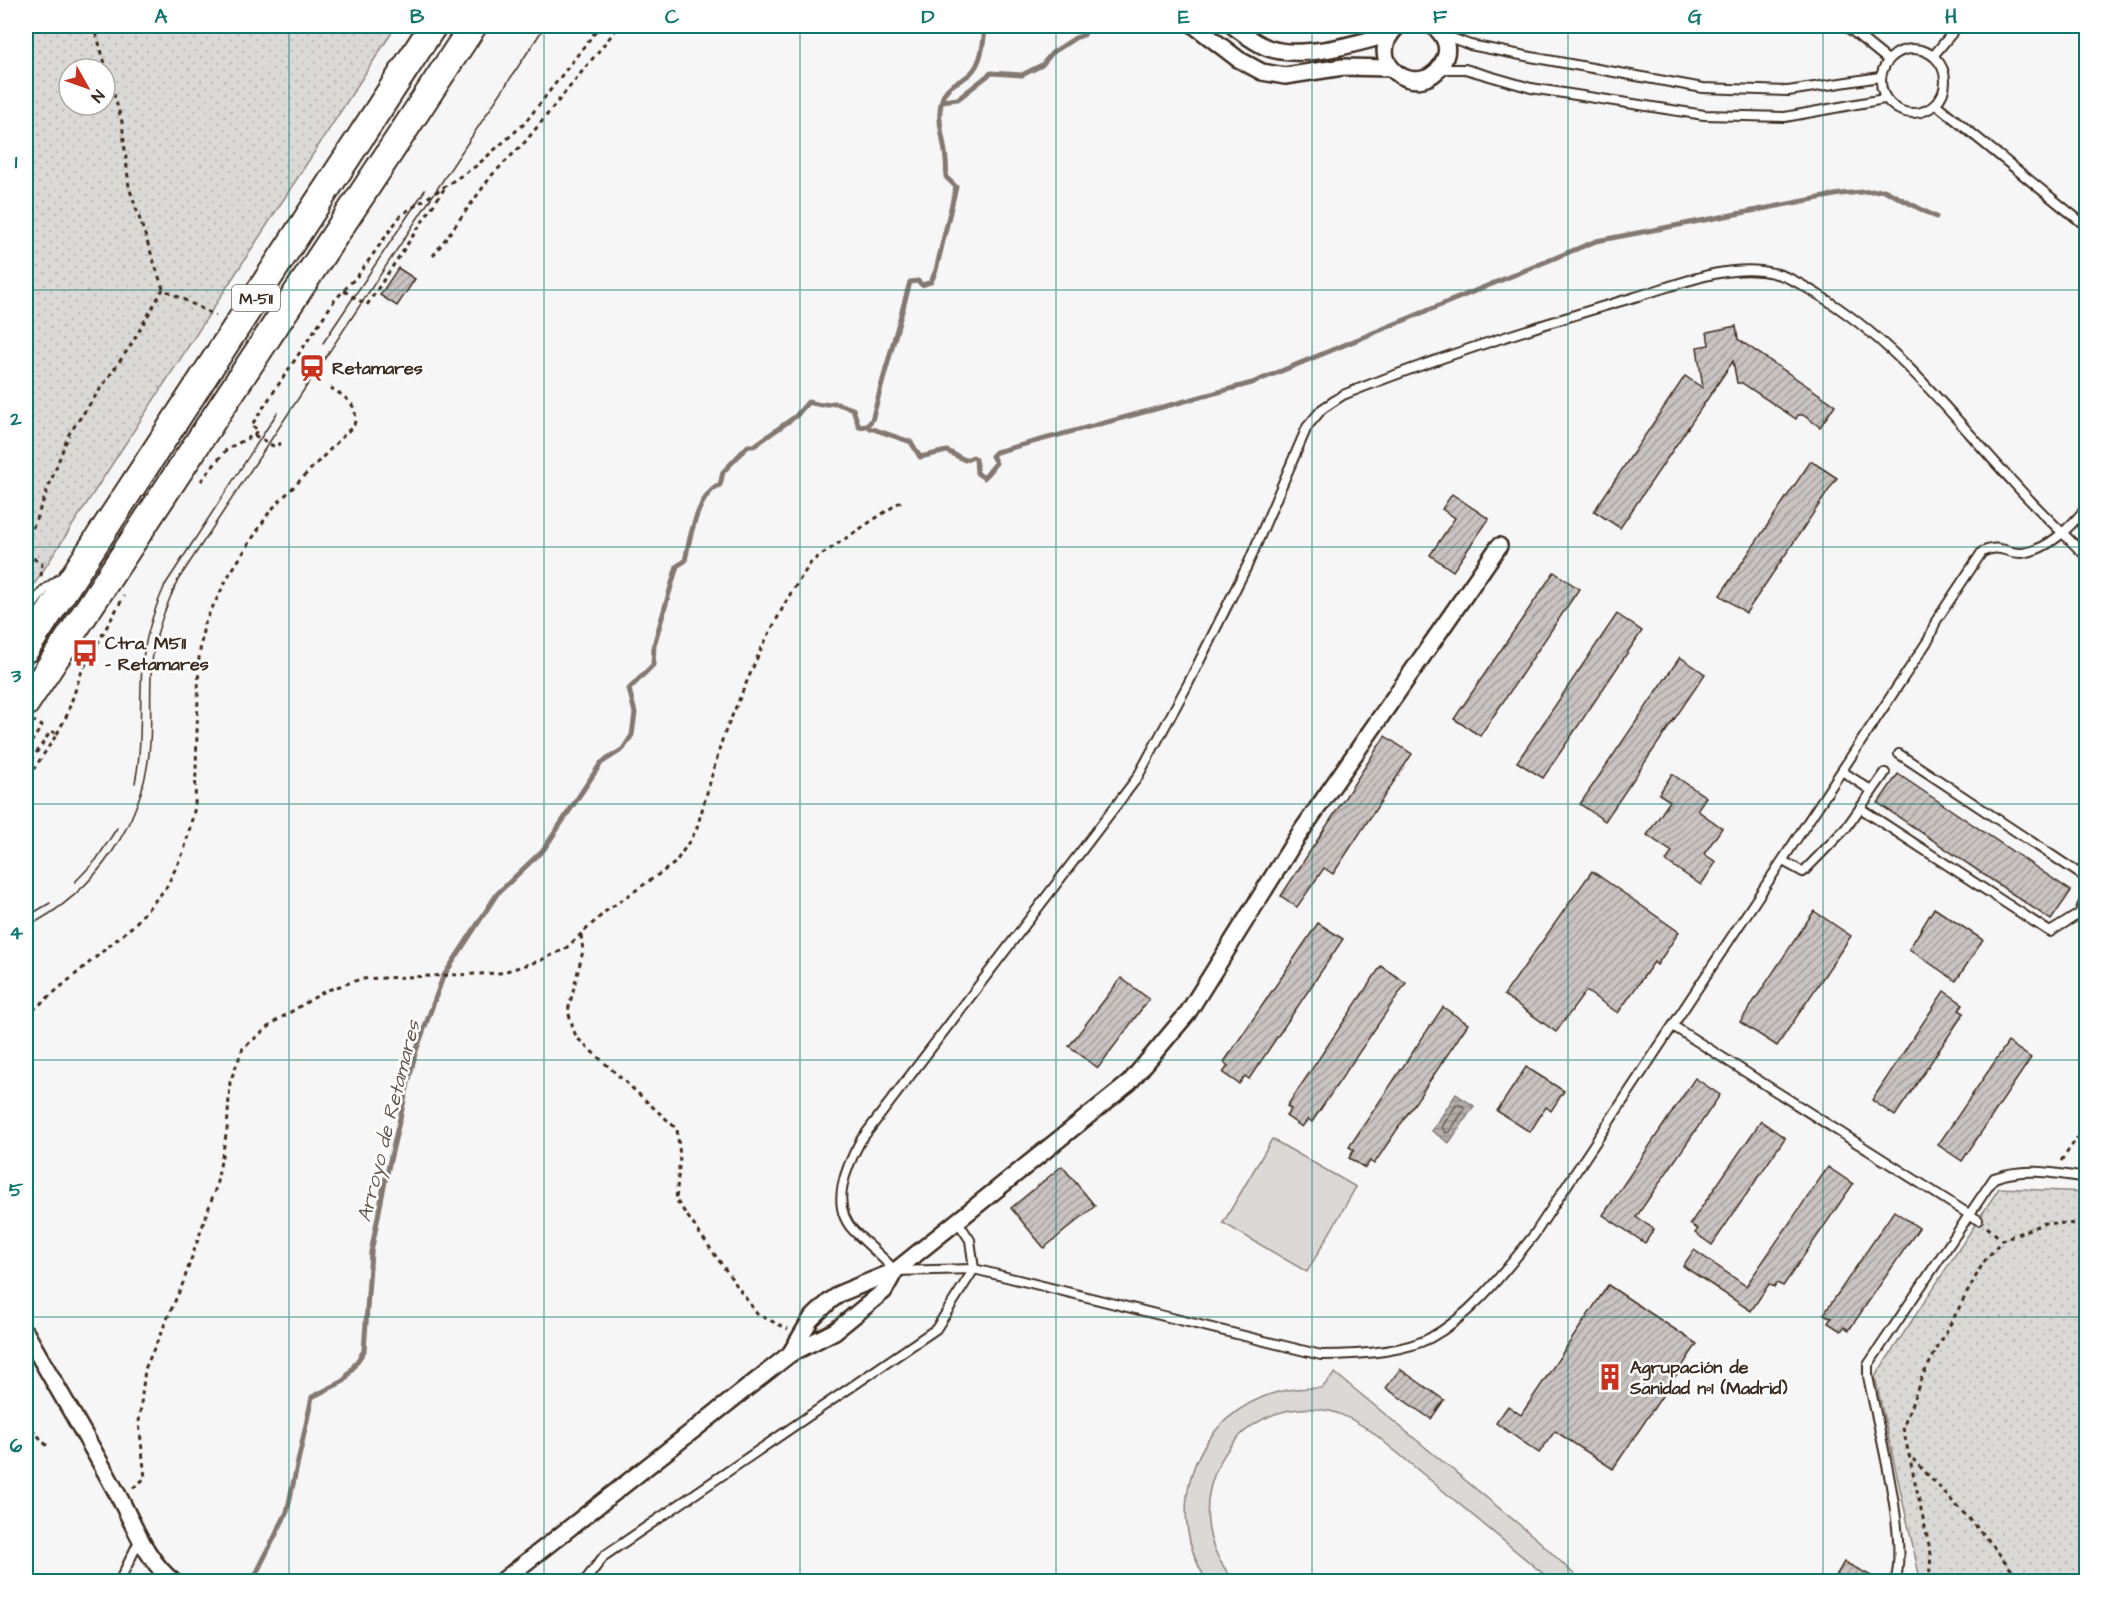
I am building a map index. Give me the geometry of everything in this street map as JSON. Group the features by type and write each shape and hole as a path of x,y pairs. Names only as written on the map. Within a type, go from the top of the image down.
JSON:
{"highway":[{"name":"M-511","path":"26,649 433,26"},
{"name":"M-511","path":"32,702 112,593 473,26"}],"street":[{"path":"1195,26 1238,59 1262,72 1285,76 1343,67 1390,68"},
{"path":"1233,26 1269,49 1294,52 1341,47 1393,30"},
{"path":"1393,30 1384,52 1390,68 1405,79 1424,80 1440,69 1447,52 1438,30"},
{"path":"1262,72 1269,49"},
{"path":"790,1354 811,1319 830,1301 841,1293 895,1271 1129,1083 1187,1014 1298,836 1499,546"},
{"path":"501,1581 790,1354 840,1327 884,1292 895,1271"},
{"path":"26,1333 120,1498 140,1539 165,1575 174,1581"}],"lane":[{"path":"1846,26 1888,60"},
{"path":"1934,55 1958,26"},
{"path":"1438,30 1470,45 1703,88 1788,91 1880,77"},
{"path":"1905,49 1922,49 1934,55 1943,67 1946,87 1937,105 1921,114 1901,113 1884,99 1880,77 1888,60 1905,49"},
{"path":"1440,69 1465,69 1531,88 1704,115 1785,117 1884,99"},
{"path":"1937,105 2086,226"},
{"path":"2086,508 2064,533 2020,553 1993,547 1982,552 1936,621 1929,639 1534,1235 1484,1297 1429,1338 1370,1354 1322,1355 974,1269 895,1271 882,1255 853,1230 841,1214 842,1188 848,1164 861,1140 1137,778 1188,684 1248,564 1307,427 1322,409 1342,395 1529,328 1703,278 1746,270 1773,273 1804,286 1850,314 1913,369 2014,484 2064,533 2086,556"},
{"path":"26,614 44,590 58,578 78,569"},
{"path":"26,714 32,702"},
{"path":"1899,754 2086,878"},
{"path":"1842,771 1872,791"},
{"path":"1783,861 1803,873 1846,828 1885,773"},
{"path":"1860,808 2050,932 2079,914 2086,898"},
{"path":"1673,1026 1978,1220"},
{"path":"1895,1581 1899,1570 1898,1533 1868,1376 1868,1365 1994,1178 2014,1172 2045,1172 2086,1178"},
{"path":"584,1581 604,1556 936,1329 974,1269 970,1240 958,1222"},
{"path":"119,1581 140,1539"}],"path":[{"path":"90,26 97,36 122,122 129,187 164,289 216,316"},
{"path":"200,483 227,449 254,435 258,429 251,426 334,301 401,215 476,166 524,124 600,26"},
{"path":"433,256 492,176 525,142 619,26"},
{"path":"344,291 367,305 445,187"},
{"path":"26,544 69,434 131,345 164,289"},
{"path":"26,1016 134,925 166,888 175,870 184,851 195,807 199,658 204,624 229,575 270,511 354,425 357,415 354,407 331,388"},
{"path":"254,435 275,447 281,443"},
{"path":"120,1498 145,1478 139,1422 145,1369 183,1283 216,1187 227,1130 230,1082 243,1048 276,1021 325,991 361,979 500,973 539,962 565,949 606,911 675,863 696,831 723,737 789,596 812,561 903,500"},
{"path":"26,553 42,564 40,580"},
{"path":"26,781 67,715 112,593"},
{"path":"26,714 42,726 26,750"},
{"path":"26,768 51,731 57,734"},
{"path":"581,934 583,951 568,1011 576,1037 677,1129 680,1156 676,1200 757,1314 789,1329 790,1354"},
{"path":"2045,1172 2060,1163 2086,1125"},
{"path":"1978,1220 2002,1240"},
{"path":"1929,1581 1931,1554 1904,1428 1922,1379 1983,1263 2002,1240 2045,1223 2086,1224"},
{"path":"26,1422 47,1446"},
{"path":"1912,1457 1986,1537 2021,1581"}],"shaded area":[{"path":"26,26 396,26 26,597"},
{"path":"1272,1139 1356,1187 1307,1272 1223,1223"},
{"path":"1999,1188 2086,1192 2086,1581 1914,1581 1919,1574 1875,1377"},
{"path":"1335,1373 1538,1540 1581,1581 1552,1581 1371,1431 1347,1417 1330,1411 1295,1409 1264,1419 1239,1437 1221,1461 1210,1490 1208,1521 1216,1552 1235,1581 1207,1581 1194,1556 1187,1529 1186,1502 1191,1476 1201,1451 1217,1429 1237,1411 1277,1392 1322,1388"}],"water":[{"path":"1456,1094 1474,1106 1449,1143 1432,1131"}],"building":[{"path":"398,268 415,279 397,306 380,295"},
{"path":"1736,326 1738,339 1835,405 1820,427 1803,415 1798,415 1796,419 1742,383 1737,383 1733,361 1620,528 1594,511 1685,376 1703,388 1697,347 1709,345 1707,332"},
{"path":"1811,461 1837,478 1746,613 1720,595"},
{"path":"1452,494 1489,519 1453,571 1430,555 1455,518 1442,509"},
{"path":"1554,572 1579,589 1480,736 1454,719"},
{"path":"1617,614 1642,631 1543,778 1517,762"},
{"path":"1680,657 1705,674 1605,821 1580,804"},
{"path":"1385,736 1412,754 1333,874 1324,868 1297,907 1281,896"},
{"path":"1672,774 1706,797 1697,810 1722,828 1704,854 1716,862 1701,885 1666,861 1672,852 1647,835 1670,801 1659,794"},
{"path":"1898,774 2071,891 2051,920 1878,803"},
{"path":"1592,871 1679,932 1657,965 1654,962 1618,1013 1586,991 1556,1032 1504,995"},
{"path":"1934,908 1983,940 1956,981 1909,949"},
{"path":"1814,911 1851,936 1777,1046 1740,1022"},
{"path":"1318,923 1343,939 1249,1079 1245,1076 1239,1084 1223,1073 1228,1066 1224,1062"},
{"path":"1381,966 1406,983 1312,1122 1308,1119 1302,1127 1286,1116 1291,1109 1287,1106"},
{"path":"1121,978 1149,999 1098,1068 1069,1046"},
{"path":"1944,991 1963,1004 1959,1010 1964,1013 1895,1116 1872,1100"},
{"path":"1443,1007 1468,1024 1374,1164 1370,1161 1365,1168 1349,1158 1354,1150 1349,1147"},
{"path":"2008,1042 2031,1058 1962,1161 1938,1145"},
{"path":"1526,1067 1564,1091 1551,1111 1546,1107 1530,1132 1497,1111"},
{"path":"1695,1078 1720,1095 1636,1217 1654,1229 1645,1243 1603,1215"},
{"path":"1761,1121 1785,1138 1712,1245 1695,1233 1698,1229 1690,1224"},
{"path":"1062,1166 1095,1206 1044,1248 1011,1208"},
{"path":"1828,1167 1853,1184 1783,1286 1777,1283 1774,1287 1769,1284 1751,1311 1683,1266 1694,1250 1746,1286"},
{"path":"1894,1211 1919,1228 1849,1330 1844,1327 1841,1331 1828,1323 1831,1318 1824,1314"},
{"name":"Agrupación de Sanidad nº1 (Madrid)","path":"1608,1285 1697,1344 1613,1469 1555,1431 1539,1453 1496,1423 1508,1406 1521,1415"},
{"path":"1400,1369 1444,1400 1431,1419 1386,1388"},
{"path":"1844,1562 1881,1581 1833,1581"}],"waterway":[{"name":"Arroyo de Retamares","path":"838,404 853,409 859,427 867,426 872,420 910,282 918,281 922,285 931,282 936,270 956,187 946,177 946,156 940,125 941,104 946,90 970,74 977,64 983,45 985,26"},
{"path":"942,101 958,99 991,73 1022,75 1042,65 1052,53 1084,35 1086,29 1096,26"},
{"path":"870,428 911,442 920,457 947,451 965,460 973,457 976,459 977,473 984,478 996,463 992,456 996,452 1252,383 1596,241 1840,194 1884,190 1936,217"},
{"name":"Arroyo de Retamares","path":"252,1582 287,1512 312,1397 344,1381 364,1351 371,1252 384,1186 415,1054 443,977 497,894 544,849 601,763 623,749 632,735 635,713 629,689 653,665 654,645 677,566 685,561 700,507 712,490 720,485 723,472 748,446 754,446 796,416 808,402 821,405 834,403"}],"tram line":[{"path":"26,927 51,913 74,895 95,874 127,827 146,772 151,733 153,651 165,610 178,580 545,26"},
{"path":"323,343 425,190"},
{"path":"135,783 140,739 143,656 157,605 165,585 277,413"},
{"path":"75,882 96,860 117,828"},
{"path":"26,917 50,903"}],"place":[{"name":"Retamares","path":"312,368"},
{"name":"Ctra. M511 - Retamares","path":"85,653"},
{"name":"Agrupación de Sanidad nº1 (Madrid)","path":"1610,1377"}]}
